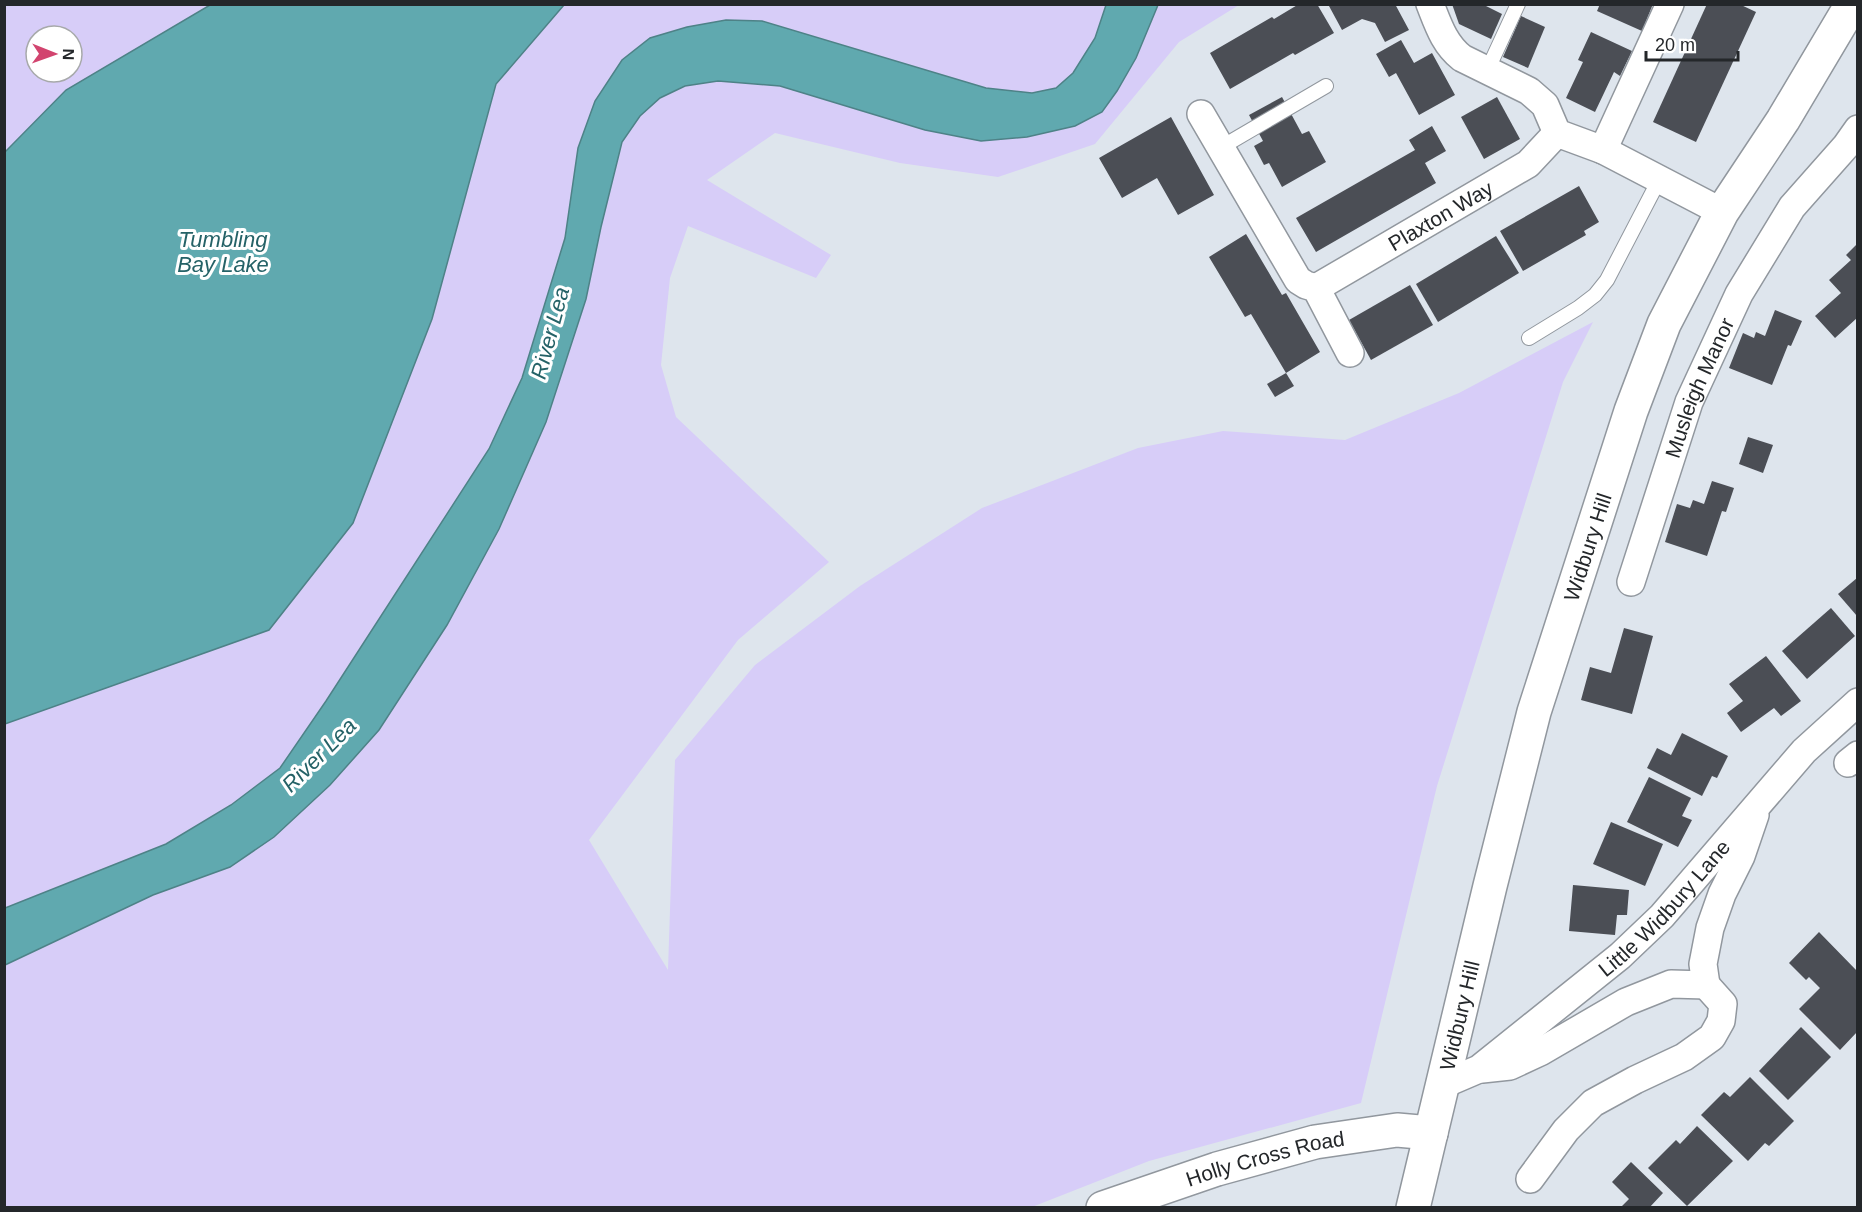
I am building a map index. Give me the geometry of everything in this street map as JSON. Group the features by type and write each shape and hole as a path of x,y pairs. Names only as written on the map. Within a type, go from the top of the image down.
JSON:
{"main road":[{"name":"Widbury Hill","path":"1413,1208 1534,711 1635,400 1664,324 1722,212 1783,120 1852,4"},
{"name":"Holly Cross Road","path":"1103,1208 1216,1169 1315,1142 1397,1130 1431,1133"}],"street":[{"path":"1430,4 1446,42 1453,51 1462,58 1529,91 1545,105 1557,133 1603,150 1722,212"},
{"path":"1603,150 1670,4"},
{"path":"1201,114 1298,280 1316,288 1350,353"},
{"name":"Plaxton Way","path":"1316,288 1528,164 1557,133"},
{"name":"Musleigh Manor","path":"1631,582 1689,402 1739,294 1792,207 1854,145"},
{"name":"Little Widbury Lane","path":"1444,1084 1479,1069 1620,956 1662,916 1804,751 1857,702"},
{"path":"1530,1179 1566,1130 1593,1103 1684,1057 1712,1037 1721,1021 1723,1004 1707,984 1703,964 1710,928 1722,894 1741,856 1760,800"},
{"path":"1479,1069 1510,1066 1540,1052 1626,1002 1671,984 1707,984"}],"lane":[{"path":"1487,71 1518,4"},
{"path":"1220,148 1326,86"},
{"path":"1529,338 1595,295 1607,280 1659,180"}],"shaded area":[{"path":"5,5 210,5 84,79 84,24 24,24 24,84 76,84 66,90 5,152"},
{"path":"564,5 1106,5 1095,38 1073,73 1056,88 1032,93 986,88 762,21 687,27 572,194 565,238 522,378 489,449 280,768 231,805 166,844 5,908 4,724 269,630 353,523 432,319 496,84"},
{"path":"1158,5 1239,5 1179,42 1095,144 998,177 900,163 775,133 707,180 831,255 816,278 688,226 670,278 661,365 676,417 829,562 738,640 589,840 668,970 675,760 755,665 860,586 982,508 1138,448 1223,431 1345,440 1459,393 1593,322 1563,382 1437,786 1361,1103 1149,1161 1032,1207 5,1207 4,965 153,895 230,867 274,837 330,785 379,730 447,625 499,529 546,422 586,299 622,142 640,116 660,98 685,86 718,81 780,86 925,130 1102,112 1126,74"}],"water":[{"name":"Tumbling Bay Lake","path":"210,5 564,5 496,84 432,319 353,523 269,630 5,724 5,152 66,90 76,84 84,84 84,79"},
{"name":"River Lea","path":"1106,5 1158,5 1136,58 1117,91 1102,112 1075,126 1027,137 981,141 925,130 780,86 718,81 685,86 660,98 640,116 622,142 586,299 546,422 499,529 447,625 379,730 330,785 274,837 230,867 153,895 5,965 5,908 166,844 231,805 280,768 326,701 489,449 522,378 565,238 578,148 595,101 622,60 650,38 687,27 726,20 762,21 986,88 1032,93 1056,88 1073,73 1095,38"}],"building":[{"path":"1299,4 1317,4 1334,33 1295,55 1293,53 1230,89 1210,53"},
{"path":"1332,4 1395,4 1409,30 1385,42 1375,23 1362,19 1342,30 1329,6"},
{"path":"1452,4 1482,4 1502,14 1491,39 1459,24"},
{"path":"1600,4 1653,4 1642,31 1597,11"},
{"path":"1707,4 1739,4 1756,12 1696,142 1653,122"},
{"path":"1521,16 1545,27 1528,68 1503,57"},
{"path":"1591,32 1632,51 1620,76 1614,72 1595,112 1566,98 1583,62 1578,60"},
{"path":"1401,40 1414,63 1432,53 1455,95 1419,115 1396,73 1389,77 1376,54"},
{"path":"1282,97 1302,134 1309,131 1326,162 1282,187 1269,163 1264,165 1254,146 1263,141 1249,115"},
{"path":"1497,97 1520,139 1484,159 1461,117"},
{"path":"1171,117 1214,195 1178,215 1157,178 1122,198 1099,158"},
{"path":"1432,126 1446,151 1425,163 1436,183 1316,252 1296,218 1415,150 1409,140"},
{"path":"1579,186 1599,222 1584,231 1586,235 1523,271 1500,231"},
{"path":"1246,234 1282,295 1286,293 1320,352 1286,373 1251,314 1245,317 1209,257"},
{"path":"1496,236 1519,273 1438,322 1416,284"},
{"path":"1857,244 1857,318 1835,338 1815,316 1841,293 1829,280 1851,260 1846,255"},
{"path":"1410,285 1433,325 1371,360 1349,320"},
{"path":"1775,310 1802,321 1791,346 1788,345 1772,385 1729,368 1743,333 1754,338 1756,332 1765,336"},
{"path":"1286,373 1294,386 1275,397 1267,384"},
{"path":"1748,437 1773,445 1763,473 1739,464"},
{"path":"1712,481 1734,488 1726,512 1722,511 1707,556 1665,542 1677,504 1690,508 1693,500 1704,504"},
{"path":"1857,578 1857,616 1838,594"},
{"path":"1831,608 1855,636 1807,679 1782,651"},
{"path":"1624,628 1653,636 1632,714 1581,700 1590,667 1611,673"},
{"path":"1766,656 1801,701 1781,716 1774,708 1741,732 1727,713 1743,701 1729,684"},
{"path":"1682,733 1728,756 1717,778 1712,776 1702,796 1647,768 1657,748 1671,755"},
{"path":"1649,777 1691,798 1682,816 1692,820 1678,847 1627,822"},
{"path":"1611,822 1663,844 1645,886 1593,864"},
{"path":"1573,885 1629,890 1627,915 1617,915 1615,935 1569,931"},
{"path":"1819,932 1857,971 1857,1032 1840,1050 1799,1009 1820,988 1809,977 1806,980 1789,963"},
{"path":"1801,1027 1831,1057 1788,1100 1759,1071"},
{"path":"1750,1077 1794,1121 1769,1146 1765,1143 1748,1161 1701,1115 1724,1092 1730,1097"},
{"path":"1697,1126 1733,1161 1687,1206 1648,1168 1676,1140 1680,1144"},
{"path":"1631,1162 1663,1193 1649,1208 1620,1208 1629,1199 1612,1182"}]}
